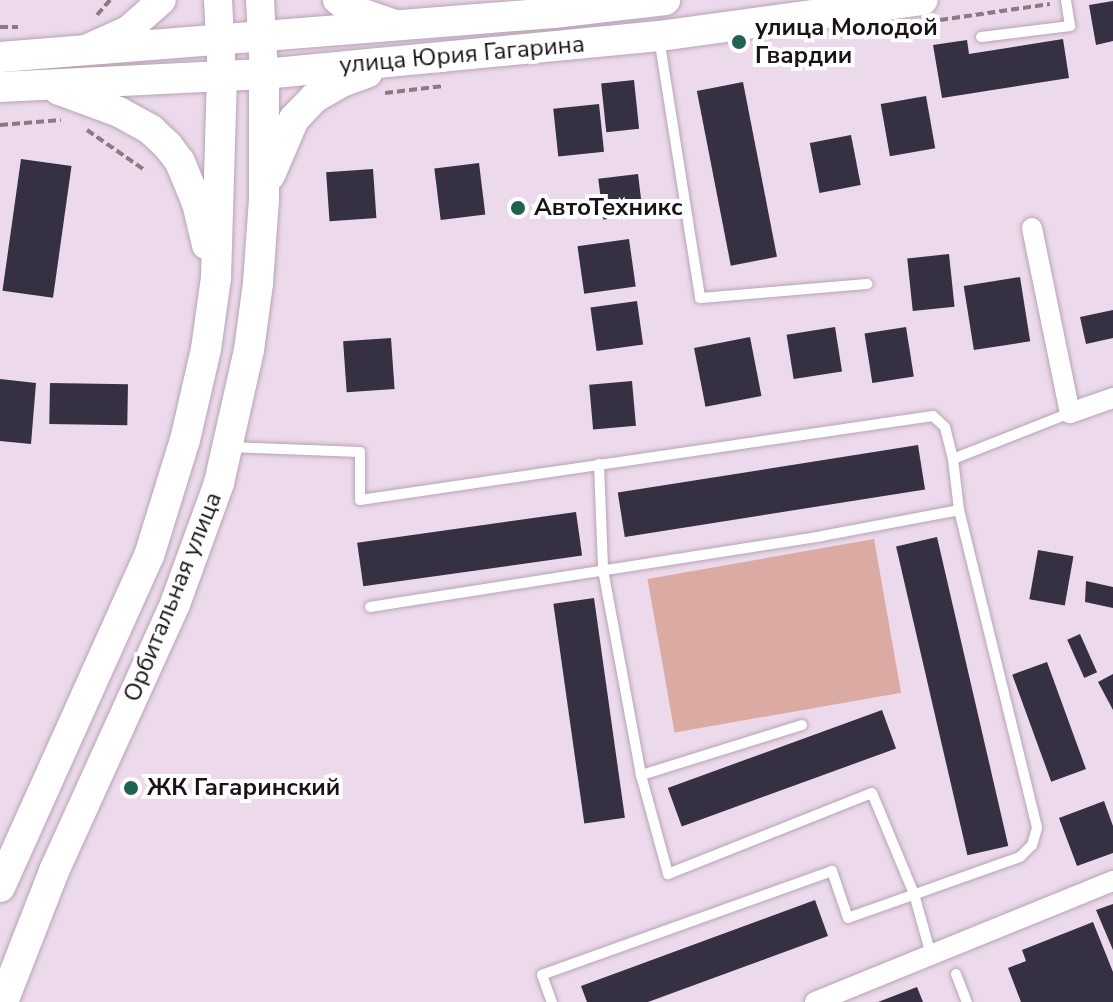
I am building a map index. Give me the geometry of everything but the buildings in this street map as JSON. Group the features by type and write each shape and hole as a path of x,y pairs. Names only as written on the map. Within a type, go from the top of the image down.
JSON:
{"main road":[{"path":"80,51 128,30 162,0"},
{"path":"218,0 222,77"},
{"path":"260,0 264,74"},
{"path":"337,0 346,7 399,25"},
{"name":"улица Юрия Гагарина","path":"0,57 665,0"},
{"name":"улица Юрия Гагарина","path":"0,87 222,77 405,61 659,36 923,0"},
{"path":"264,200 281,144 294,119 314,98 342,82 405,61"},
{"name":"Орбитальная улица","path":"3,1002 54,871 199,545 228,447 249,350 264,200 264,74"},
{"name":"Орбитальная улица","path":"0,887 149,556 196,396 216,278 222,77"},
{"path":"46,85 119,112 151,130 168,146 180,162 197,203 216,278"}],"street":[{"path":"1032,228 1070,413 1113,398"},
{"path":"815,1002 1113,881"}],"lane":[{"path":"981,37 1070,26 1066,0"},
{"path":"659,36 700,298 867,284"},
{"path":"953,459 1070,413"},
{"path":"228,447 360,452 360,500 933,416 945,427 953,459 959,510 1037,828 1032,845 1020,857 848,918 832,871 542,975 552,1002"},
{"path":"599,464 603,570 641,775 668,874 872,793 914,894 931,955"},
{"path":"370,607 959,510"},
{"path":"641,775 802,725"},
{"path":"956,974 967,1002"}],"path":[{"path":"0,125 71,119"},
{"path":"83,128 146,171"}],"shaded area":[{"path":"874,539 901,693 675,733 647,579"}],"place":[{"name":"улица Молодой Гвардии","path":"739,42"},
{"name":"АвтоТехникс","path":"518,208"},
{"name":"ЖК Гагаринский","path":"131,788"}]}
